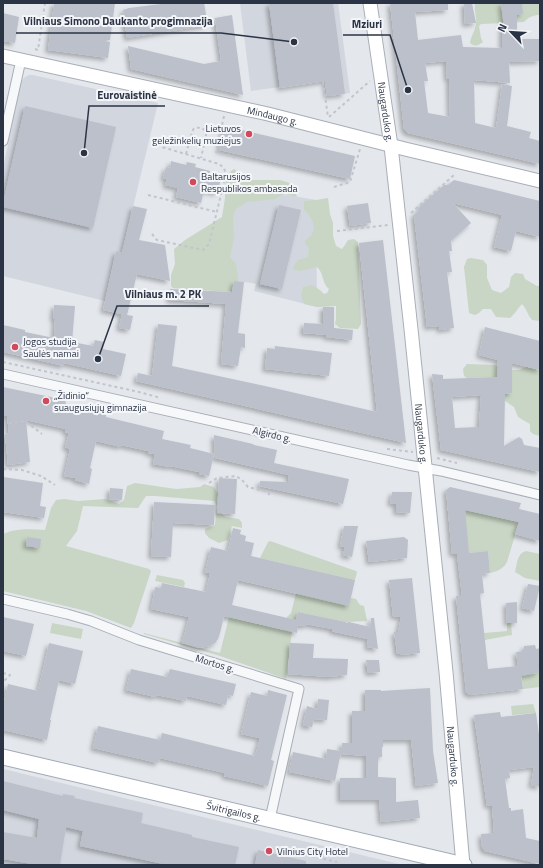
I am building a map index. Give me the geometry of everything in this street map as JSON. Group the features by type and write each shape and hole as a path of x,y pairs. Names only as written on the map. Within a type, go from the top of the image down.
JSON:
{"main road":[{"name":"Naugarduko g.","path":"370,3 391,146 400,223 446,672 464,865"},
{"name":"Mindaugo g.","path":"3,56 272,115 391,146 540,181"},
{"name":"Švitrigailos g.","path":"3,757 464,865"}],"street":[{"path":"3,141 21,60"},
{"name":"Algirdo g.","path":"3,374 540,495"},
{"name":"Mortos g.","path":"3,599 91,621 139,640 299,689 270,820"}],"path":[{"path":"32,49 38,50 45,3"},
{"path":"323,82 328,118 380,72"},
{"path":"226,105 216,152 234,157 235,160"},
{"path":"186,154 194,128 202,128 206,131 206,135 200,158"},
{"path":"334,187 350,182 363,138"},
{"path":"152,234 157,240 203,250 209,244 226,174 224,168 219,164 162,147"},
{"path":"338,231 400,223 466,164"},
{"path":"148,195 217,212"},
{"path":"3,424 25,422 42,434"},
{"path":"3,469 22,470 41,476 55,485"},
{"path":"209,483 217,478 236,476 248,487 268,492 270,496"},
{"path":"3,673 10,675 3,682"},
{"path":"294,852 337,862"}],"shaded area":[{"path":"240,3 338,3 350,93 327,96 325,81 251,91"},
{"path":"29,75 158,103 122,253 116,252 105,301 3,276 3,168 21,82"},
{"path":"236,186 316,200 317,307 254,291 256,284 252,283 234,281 211,291"},
{"path":"3,769 403,865 3,865"}],"green space":[{"path":"540,3 540,15 535,15 524,22 481,24 479,26 483,42 475,45 470,43 476,24 475,4"},
{"path":"234,169 244,180 280,180 293,184 297,197 284,194 275,199 247,202 236,209 233,215 234,238 230,257 236,264 238,281 234,281 232,292 173,288 171,286 171,275 175,264 174,249 185,240 222,217 225,198 225,185 228,175"},
{"path":"328,198 333,223 333,236 336,246 342,249 348,240 354,239 358,242 361,324 358,329 340,328 335,324 336,306 317,307 304,304 301,295 303,287 312,285 324,294 327,293 329,289 317,267 300,271 294,270 293,267 298,260 308,257 309,248 305,244 305,241 311,235 314,227 312,220 304,210 304,201"},
{"path":"471,258 483,260 487,265 487,278 492,290 501,293 509,287 511,277 515,273 523,274 525,279 537,286 540,286 540,321 532,320 522,304 510,318 496,317 491,309 483,309 475,315 469,313 464,267 467,259"},
{"path":"467,364 494,365 507,370 519,370 526,367 540,370 540,436 533,434 530,431 530,424 518,417 514,407 505,401 505,394 512,393 512,374 497,374 497,377 467,378 464,376 463,369"},
{"path":"135,483 176,489 200,487 204,484 214,487 219,496 222,514 226,517 239,519 242,523 242,528 232,526 228,540 219,543 209,538 205,533 205,529 215,525 217,507 215,501 146,496 138,508 83,506 77,531 66,546 149,569 151,571 131,628 86,611 3,591 3,534 18,530 45,530 51,508 56,500 64,499 78,501 105,499 119,504 124,500 127,486"},
{"path":"462,505 470,506 470,511 519,522 507,562 500,569 490,573 488,551 469,553"},
{"path":"270,541 356,571 355,580 260,558 268,542"},
{"path":"526,551 540,554 540,581 525,578 515,572 519,556"},
{"path":"157,575 183,580 185,583 184,587 155,581"},
{"path":"296,593 349,605 351,598 356,599 360,605 364,606 367,621 346,622 298,612 292,631 286,679 217,655 144,634 220,653 229,617 284,630 287,617 291,613"},
{"path":"52,623 83,629 81,639 50,633"},
{"path":"507,623 511,623 512,635 485,640 484,633 507,631"},
{"path":"540,670 540,687 523,689 521,673 531,672 532,674 537,673 537,671"},
{"path":"533,704 536,713 512,715 511,706"}],"building":[{"path":"54,3 115,3 110,40 104,41 110,42 108,58 48,50"},
{"path":"169,3 204,3 208,25 127,38 123,10"},
{"path":"269,3 333,3 345,94 327,96 325,81 280,88"},
{"path":"390,3 448,3 448,10 415,12 418,40 461,35 463,47 502,48 502,27 504,27 501,3 522,3 523,14 517,15 517,39 540,39 540,61 509,62 510,83 474,80 475,123 496,128 502,84 512,86 507,126 531,132 529,138 540,141 540,164 408,133 404,129","holes":["446,61 447,79 449,78 450,117 428,113 424,81 428,81 425,63"]},
{"path":"464,3 472,3 476,23 465,24"},
{"path":"3,13 19,17 15,43 3,41"},
{"path":"232,15 243,95 131,69 128,46 204,64 221,61 215,18"},
{"path":"25,106 116,127 93,228 3,207"},
{"path":"224,126 355,156 350,179 219,150"},
{"name":"Baltarusijos Respublikos ambasada","path":"171,161 186,165 187,162 196,164 195,167 210,171 209,176 221,179 217,193 205,190 201,203 176,197 178,188 165,185 167,179 163,178 166,167 170,168"},
{"path":"454,180 540,201 540,237 516,231 511,251 494,247 502,215 453,203 471,223 451,241 452,251 449,251 452,272 447,272 454,328 440,330 439,326 427,327 414,215 420,209 420,206 444,185 448,185"},
{"path":"368,203 371,223 350,226 347,206"},
{"path":"279,205 301,210 282,289 260,284"},
{"path":"133,206 147,209 139,240 165,245 170,281 137,274 127,315 133,316 130,330 119,328 122,314 103,310 116,251 122,253"},
{"path":"383,240 406,443 136,381 138,373 152,376 158,324 177,326 172,366 377,412 359,243"},
{"path":"234,281 244,282 238,333 245,334 245,348 241,347 238,366 221,364 226,304 169,300 170,289 232,292"},
{"path":"54,305 75,306 72,342 93,346 95,340 104,342 103,349 126,354 121,376 64,363 64,366 3,352 3,325 25,330 25,332 54,338"},
{"path":"323,307 334,307 334,328 353,330 352,340 326,337 327,335 303,333 304,323 323,324"},
{"path":"485,327 540,341 540,370 512,363 512,393 505,394 504,446 519,437 522,439 524,445 540,448 540,472 441,450 432,374 443,375 443,379 497,377 498,360 479,355","holes":["481,395 479,427 455,428 452,397"]},
{"path":"275,346 332,353 329,376 265,369 267,348 275,349"},
{"path":"3,387 65,400 66,404 99,412 106,415 106,417 164,431 162,439 191,445 190,448 214,454 209,476 199,474 199,472 153,464 155,454 148,453 148,451 96,441 90,468 92,469 89,484 75,480 75,478 64,476 70,449 65,447 69,433 65,432 66,429 26,420 30,462 8,465 5,434 9,433 7,416 3,415"},
{"path":"214,435 277,450 274,463 349,479 343,504 259,486 260,481 288,482 289,475 215,458"},
{"path":"3,477 43,483 40,506 46,507 44,518 3,512"},
{"path":"219,478 237,479 235,514 217,513"},
{"path":"450,487 521,503 519,509 540,514 540,541 515,534 519,522 465,510 469,553 488,551 490,573 482,574 484,593 480,594 488,669 518,666 516,652 524,651 524,646 535,645 536,649 540,648 540,670 537,671 537,673 521,676 523,689 470,695 466,692 456,596 462,596 457,554 452,554 446,490"},
{"path":"110,488 123,489 122,500 109,499"},
{"path":"392,492 412,492 410,513 396,512 396,504 390,503"},
{"path":"154,502 215,505 214,525 173,523 171,557 151,556"},
{"path":"344,526 358,526 352,557 343,555 345,547 340,546"},
{"path":"233,528 241,530 240,534 246,536 245,541 254,543 251,556 355,580 349,606 238,580 232,605 296,620 298,612 370,627 371,618 374,618 378,649 367,647 368,639 335,632 332,631 332,629 306,624 306,626 298,625 297,633 224,616 218,639 215,643 210,646 199,648 182,643 189,617 151,609 155,587 161,588 162,583 206,592 210,573 205,572 211,547 228,551"},
{"path":"27,537 41,539 40,548 26,546"},
{"path":"404,537 408,540 407,558 369,562 366,541"},
{"path":"412,578 420,653 400,655 397,653 394,632 398,632 401,617 393,616 389,580"},
{"path":"528,584 540,586 534,611 522,608"},
{"path":"517,602 517,623 507,623 506,603"},
{"path":"3,617 34,624 26,656 3,651"},
{"path":"49,643 83,651 75,684 59,680 47,740 3,730 3,706 8,684 38,691"},
{"path":"290,643 314,644 313,658 348,659 347,675 329,677 288,674"},
{"path":"366,660 379,660 380,672 368,673"},
{"path":"131,669 167,677 170,669 236,684 233,696 228,695 226,705 187,696 186,701 156,695 155,697 126,690"},
{"path":"430,688 433,751 438,783 416,786 411,740 383,740 382,757 378,757 378,777 396,778 396,802 418,800 420,818 381,822 379,800 340,800 340,778 366,778 366,756 341,754 341,752 335,781 289,772 293,752 326,759 327,749 341,751 342,743 352,743 352,711 365,711 365,690 381,691"},
{"path":"268,690 287,695 271,760 274,761 268,786 224,776 225,773 160,758 158,763 93,748 98,726 160,740 162,733 255,756 260,738 241,734 251,692 267,696"},
{"path":"318,699 329,700 327,720 314,719 312,727 303,725 307,706 317,709"},
{"path":"500,712 501,717 536,713 540,742 540,787 531,785 534,767 509,770 510,778 505,779 509,808 511,808 511,811 523,809 526,838 540,841 540,864 485,851 482,847 481,834 494,833 492,805 487,806 474,715"},
{"path":"3,781 63,796 63,794 75,796 74,798 143,813 141,823 192,835 192,837 239,847 235,865 168,865 80,846 83,831 66,827 60,865 32,865 3,859 3,832 37,838 39,819 3,810"},
{"path":"258,850 306,861 306,865 255,865"}],"place":[{"name":"Vilniaus Simono Daukanto progimnazija","path":"294,42"},
{"name":"Mziuri","path":"408,90"},
{"name":"Lietuvos geležinkelių muziejus","path":"249,134"},
{"name":"Eurovaistinė","path":"84,153"},
{"name":"Baltarusijos Respublikos ambasada","path":"193,182"},
{"name":"Jogos studija Saulės namai","path":"15,347"},
{"name":"Vilniaus m. 2 PK","path":"98,359"},
{"name":"„Židinio“ suaugusiųjų gimnazija","path":"46,401"},
{"name":"Vilnius City Hotel","path":"269,851"}]}
